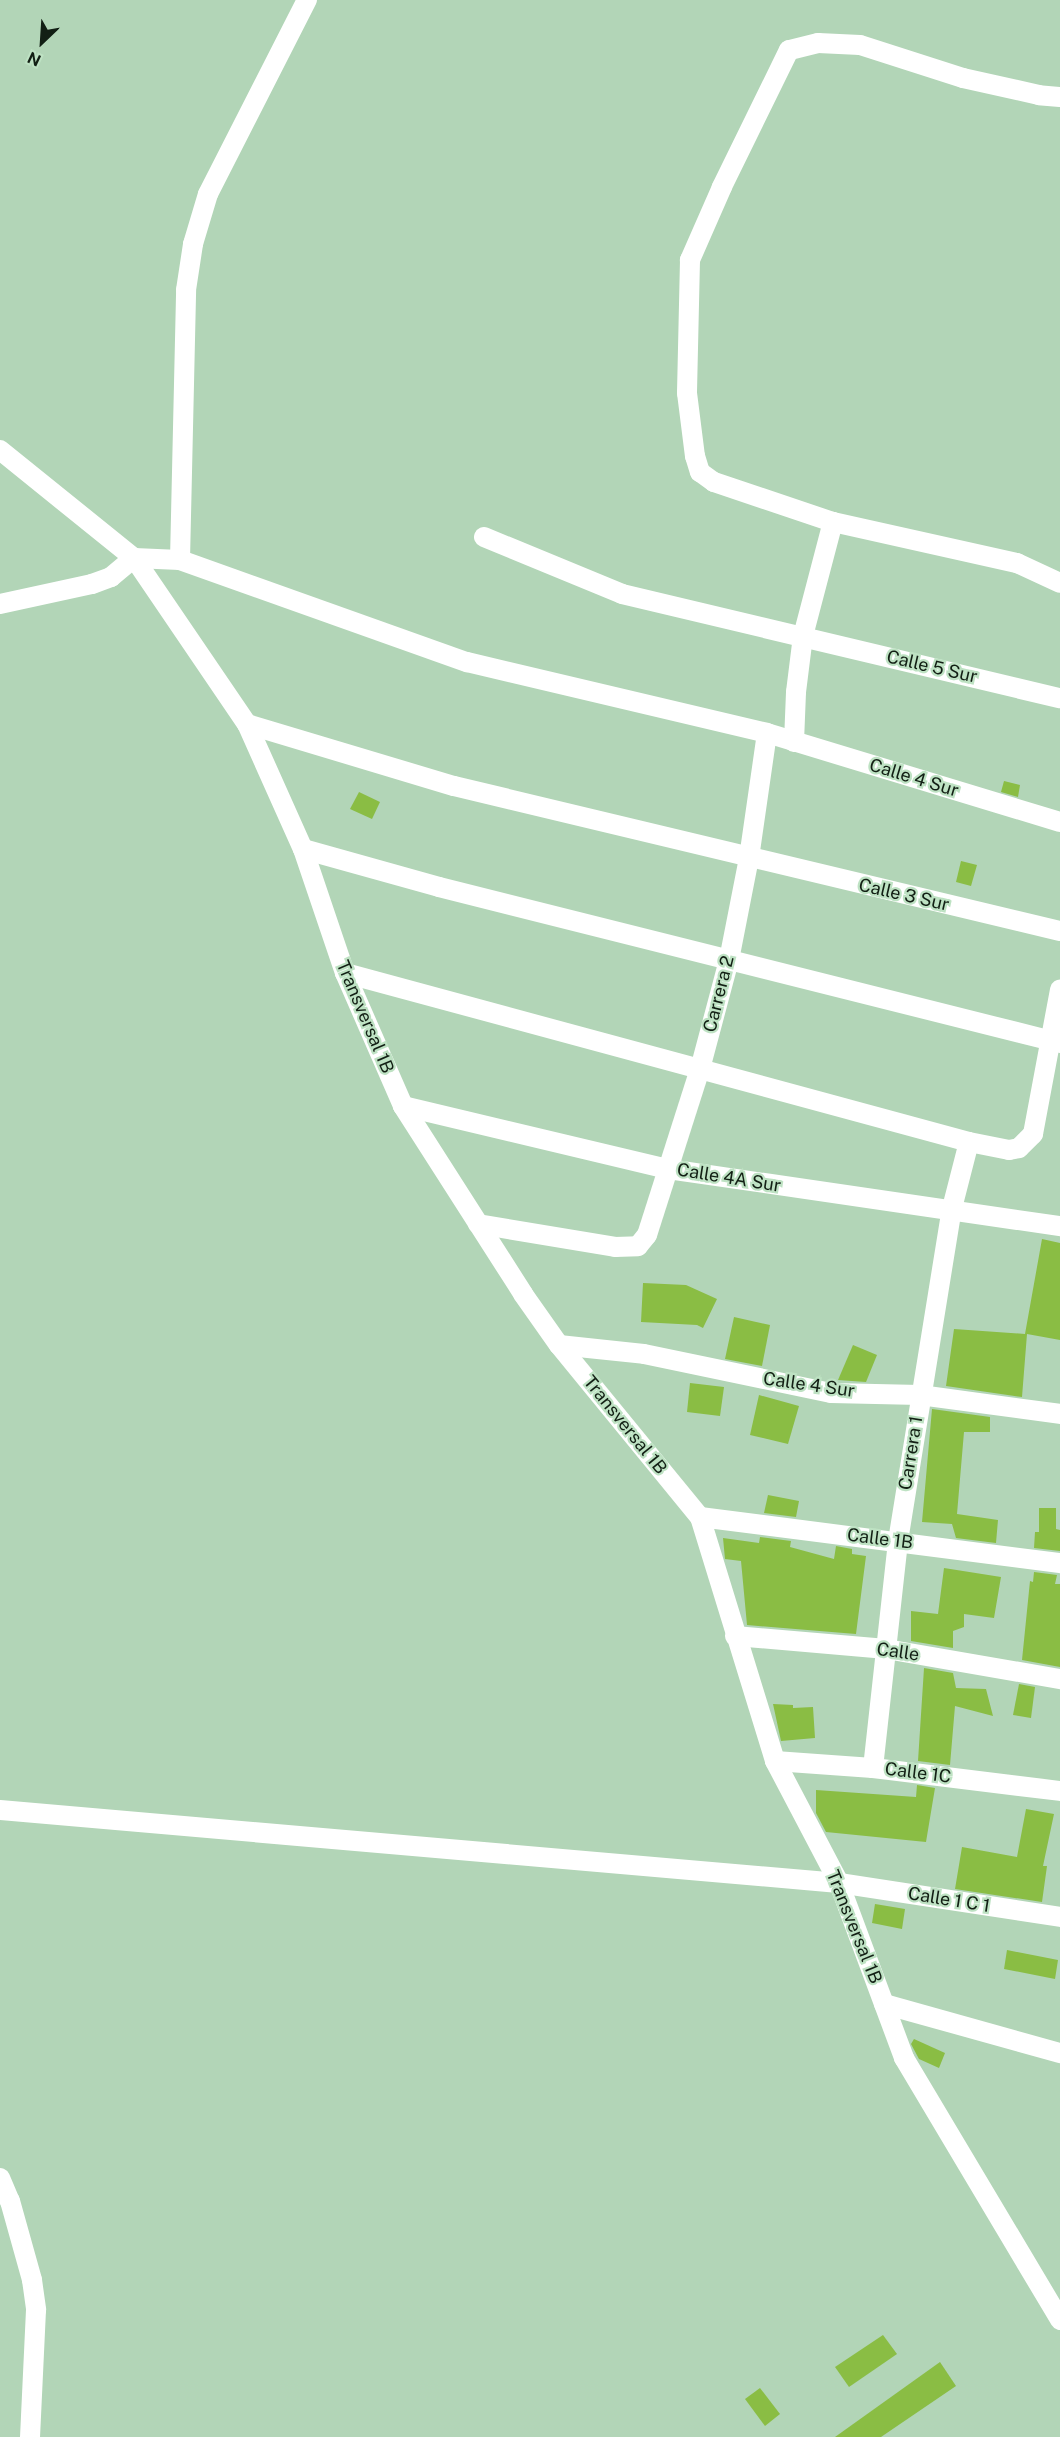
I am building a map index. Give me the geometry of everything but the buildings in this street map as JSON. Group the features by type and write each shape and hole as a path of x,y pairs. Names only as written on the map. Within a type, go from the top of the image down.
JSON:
{"street":[{"path":"180,560 186,290 193,244 208,194 307,0"},
{"path":"1060,97 1039,95 963,78 860,45 818,43 789,50 722,187 690,260 687,393 695,456 700,472 714,482 833,522 1017,563 1060,583"},
{"name":"Transversal 1B","path":"0,450 134,558 247,724 303,849 345,973 403,1106 559,1345 700,1516 775,1761 839,1883 904,2058 1060,2320"},
{"path":"794,742 796,692 803,636 833,522"},
{"name":"Calle 5 Sur","path":"484,537 622,594 1060,698"},
{"path":"0,604 92,584 111,577 134,558"},
{"name":"Calle 4 Sur","path":"134,558 180,560 467,662 767,733 1060,822"},
{"name":"Calle 3 Sur","path":"247,724 454,786 1060,932"},
{"name":"Carrera 2","path":"478,1224 615,1247 638,1246 647,1235 700,1069 729,960 748,858 767,733"},
{"path":"303,849 1055,1042"},
{"path":"345,973 969,1142 1009,1150 1019,1148 1028,1142 1033,1134 1055,1042 1060,990"},
{"name":"Calle 4A Sur","path":"403,1106 668,1169 951,1212 1060,1226"},
{"name":"Carrera 1","path":"873,1768 898,1541 920,1395 951,1212 969,1142"},
{"name":"Calle 4 Sur","path":"559,1345 644,1354 831,1392 920,1395 1060,1414"},
{"name":"Calle 1B","path":"700,1516 1060,1563"},
{"name":"Calle","path":"735,1636 886,1649 1060,1679"},
{"name":"Calle 1C","path":"775,1761 873,1768 1060,1791"},
{"name":"Calle 1 C 1","path":"0,1810 839,1883 1060,1917"},
{"path":"884,2004 1060,2053"},
{"path":"0,2178 6,2204 32,2280 36,2310 30,2437"}]}
